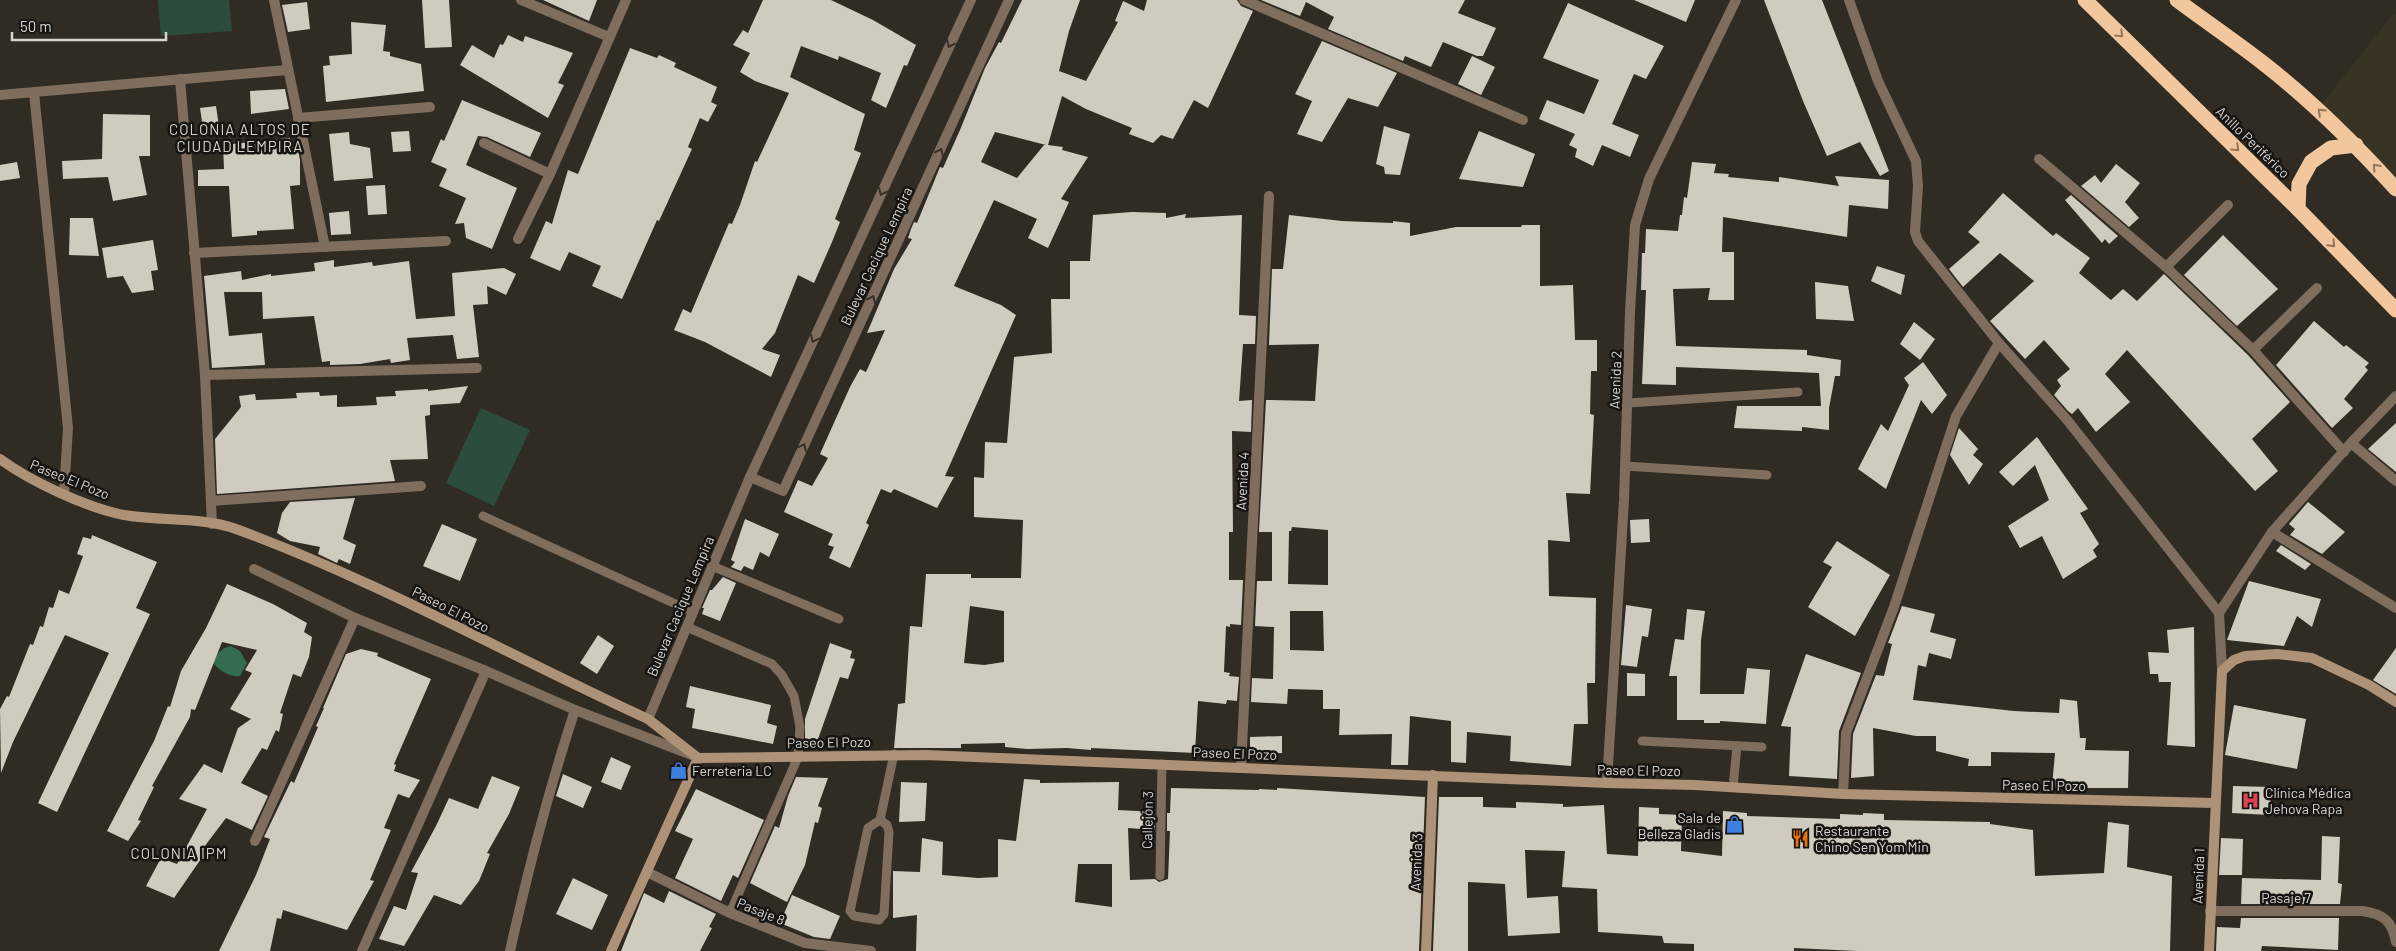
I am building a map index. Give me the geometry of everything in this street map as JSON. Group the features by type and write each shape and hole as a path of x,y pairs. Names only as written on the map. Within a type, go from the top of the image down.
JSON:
{"highway":[{"name":"Anillo Periférico","path":"2085,0 2298,209 2396,310"},
{"path":"2176,0 2263,62 2318,109 2356,145 2396,189"},
{"path":"2298,209 2299,184 2311,162 2332,148 2356,145"}],"street":[{"path":"274,0 286,70 325,247"},
{"path":"521,0 610,37"},
{"path":"518,239 550,174 626,0"},
{"name":"Bulevar Cacique Lempira","path":"648,719 750,477 971,0"},
{"name":"Bulevar Cacique Lempira","path":"750,477 783,491 1009,0"},
{"path":"1244,0 1523,120"},
{"name":"Avenida 2","path":"1607,783 1626,466 1635,225 1649,179 1736,0"},
{"path":"1849,0 1878,81 1916,161 1918,186 1915,232 1918,241 1999,343 2068,421 2219,613 2222,671 2215,803"},
{"path":"0,95 286,70"},
{"path":"180,79 205,375 212,524"},
{"path":"34,93 68,428 64,493"},
{"path":"298,118 430,107"},
{"path":"484,143 550,174"},
{"path":"2039,159 2166,267 2254,350 2344,452"},
{"name":"Avenida 4","path":"1241,767 1269,196"},
{"path":"2166,267 2228,205"},
{"path":"194,253 446,241"},
{"path":"2254,350 2317,288"},
{"path":"1844,794 1846,733 1894,607 1956,416 1999,343"},
{"path":"205,375 477,368"},
{"path":"2219,613 2272,532 2351,443 2396,396"},
{"path":"2351,443 2396,481"},
{"name":"Paseo El Pozo","path":"0,459 21,474 64,493 122,514 226,525 305,554 648,719 698,758 894,754 1733,787 1844,794 2215,803"},
{"path":"211,501 422,486"},
{"path":"2272,532 2396,608"},
{"path":"254,569 355,618 576,710 698,758 611,951"},
{"path":"254,841 355,618"},
{"path":"2222,671 2234,660 2246,656 2277,654 2312,658 2369,685 2396,702"},
{"path":"362,951 486,671"},
{"path":"510,951 525,881 559,759 576,710"},
{"name":"Avenida 3","path":"1426,951 1433,775"},
{"name":"Avenida 1","path":"2209,951 2215,803"},
{"name":"Pasaje 8","path":"647,872 730,913 805,943 872,951"},
{"name":"Pasaje 7","path":"2210,911 2362,911 2375,913 2387,920 2394,929 2396,942"}],"lane":[{"path":"1628,403 1798,392"},
{"path":"1626,466 1767,475"},
{"path":"483,516 693,612"},
{"path":"712,566 839,619"},
{"path":"687,627 772,664 782,675 794,696 800,726 798,757 730,913"},
{"path":"1642,741 1762,747"},
{"path":"1733,787 1736,746"},
{"path":"880,820 887,825 889,832 884,914 879,920 854,916 850,911 868,828 880,820 894,754"},
{"name":"Callejón 3","path":"1160,876 1162,764"}],"shaded area":[{"path":"2396,14 2396,191 2318,109 2392,15"}],"green space":[{"path":"158,0 229,0 232,31 161,36"},
{"path":"481,408 530,430 494,506 446,483"},
{"path":"231,646 240,651 247,663 240,676 232,676 225,673 213,663 219,652"}],"building":[{"path":"422,0 449,0 452,47 425,48"},
{"path":"543,0 597,0 589,21"},
{"path":"763,0 831,0 873,20 916,45 907,66 904,65 886,108 871,100 881,73 839,56 838,60 801,46 790,77 865,114 854,150 861,153 835,219 840,222 832,242 814,283 798,275 775,333 762,349 780,355 771,377 705,342 674,330 683,309 691,313 729,223 732,224 740,205 755,161 757,162 789,93 755,81 740,72 750,53 733,45 743,30 748,33"},
{"path":"1022,0 1080,0 1069,31 1059,71 1086,81 1118,22 1115,21 1123,1 1144,11 1147,0 1237,0 1241,6 1253,11 1208,108 1194,100 1173,139 1161,135 1153,143 1129,134 1132,128 1086,109 1062,96 1048,145 1063,147 1062,150 1088,157 1061,199 1069,202 1048,248 1028,238 1037,219 994,200 954,286 1001,305 1016,315 945,476 954,477 937,508 894,489 891,493 881,489 866,523 869,525 850,568 829,558 834,547 828,545 833,534 784,512 798,480 812,486 828,458 820,454 850,387 860,369 866,372 885,330 867,333 894,269 912,239 908,238 911,229 914,222 917,223 940,167 943,168 985,68 999,42 1001,43","holes":["995,132 1046,145 1044,145 1017,178 981,162"]},
{"path":"1261,0 1465,0 1458,13 1496,28 1483,56 1477,56 1443,42 1431,67 1405,56 1403,61 1328,29 1334,17 1306,2 1300,16"},
{"path":"1634,0 1695,0 1686,22"},
{"path":"1764,0 1822,0 1889,171 1880,176 1860,142 1827,156 1803,101"},
{"path":"307,2 310,29 288,32 282,5"},
{"path":"1568,3 1664,46 1646,79 1634,74 1612,124 1639,135 1630,157 1602,145 1593,166 1575,157 1577,149 1569,145 1575,134 1539,119 1547,100 1584,114 1599,80 1543,58"},
{"path":"351,22 386,25 383,51 390,52 390,56 421,64 424,91 326,102 323,66 330,65 329,56 352,54"},
{"path":"508,35 523,42 525,36 573,53 558,83 564,85 548,118 460,65 472,45 494,58 500,44 503,45"},
{"path":"1322,41 1397,73 1378,107 1348,98 1322,142 1297,134 1312,101 1295,94"},
{"path":"630,48 657,58 659,55 676,63 674,67 717,87 711,102 717,105 708,122 700,118 688,147 692,149 659,221 657,220 622,299 592,286 601,266 569,252 560,271 530,258 546,221 552,224 568,170 578,174"},
{"path":"1472,56 1495,67 1481,95 1458,84"},
{"path":"285,89 289,109 251,114 250,91"},
{"path":"462,100 541,133 530,157 487,137 478,136 466,165 517,188 492,249 466,238 464,223 455,224 466,198 439,186 447,169 431,162 441,139 444,141"},
{"path":"216,106 220,133 204,135 200,108"},
{"path":"103,114 150,115 150,156 139,156 147,195 113,201 108,177 63,179 62,161 102,159"},
{"path":"1384,126 1410,134 1400,175 1385,174 1384,167 1376,164"},
{"path":"409,131 411,151 393,152 391,132"},
{"path":"1479,131 1535,154 1523,187 1459,179"},
{"path":"349,132 350,144 370,148 373,178 334,181 329,134"},
{"path":"290,138 291,145 297,145 300,160 300,185 290,186 294,229 257,231 257,235 232,237 229,186 198,186 198,170 224,169 223,145"},
{"path":"17,162 20,178 0,181 0,165"},
{"path":"1692,162 1716,164 1714,173 1729,174 1728,177 1779,182 1779,177 1839,186 1835,176 1889,180 1888,209 1849,205 1847,237 1723,217 1722,252 1734,252 1734,300 1708,300 1710,288 1673,289 1676,346 1807,350 1807,355 1841,360 1840,376 1835,376 1829,408 1829,430 1802,427 1802,431 1734,428 1737,406 1821,406 1819,373 1676,367 1676,385 1642,384 1646,290 1641,290 1642,253 1645,253 1646,229 1678,231 1684,197 1687,198"},
{"path":"2116,164 2140,183 2125,202 2139,218 2129,227 2081,186 2095,175 2101,183"},
{"path":"385,185 387,214 368,215 366,186"},
{"path":"2003,193 2053,236 2056,233 2090,258 2079,273 2111,300 2123,289 2137,301 2164,274 2248,355 2290,402 2252,439 2278,471 2255,491 2127,350 2105,374 2130,402 2096,432 2078,408 2072,414 2068,411 2054,395 2061,386 2057,380 2070,369 2044,340 2025,359 1990,321 2034,281 2000,253 1963,287 1949,269 1980,242 1968,232"},
{"path":"2071,195 2118,236 2109,244 2105,239 2102,243 2065,200"},
{"path":"349,211 351,234 331,235 329,213"},
{"path":"1132,212 1166,213 1166,218 1186,214 1185,218 1242,215 1239,315 1256,316 1255,344 1243,344 1239,401 1252,400 1251,432 1232,431 1233,532 1229,532 1229,580 1243,580 1241,625 1230,624 1230,627 1226,626 1224,672 1230,673 1229,676 1239,677 1237,701 1227,700 1226,704 1198,701 1195,753 1091,748 1091,750 1067,748 1027,749 1005,747 1005,743 961,744 961,748 894,748 898,704 905,703 910,626 922,627 926,574 971,574 971,578 1021,578 1023,520 974,517 974,477 984,478 985,442 1007,443 1014,357 1052,353 1051,299 1070,299 1070,261 1090,261 1093,215","holes":["970,606 1004,611 1004,662 984,665 964,663"]},
{"path":"1289,215 1342,221 1410,223 1410,236 1456,227 1521,227 1522,225 1540,225 1540,286 1573,285 1575,340 1597,340 1597,371 1591,371 1590,414 1594,415 1590,494 1566,493 1570,542 1548,540 1549,596 1596,598 1595,683 1587,683 1588,724 1574,724 1571,766 1510,761 1511,736 1467,732 1466,763 1451,762 1451,721 1410,716 1408,765 1391,765 1392,734 1339,735 1340,709 1323,709 1323,690 1288,689 1287,704 1251,702 1252,678 1273,679 1274,627 1255,626 1257,581 1272,581 1272,532 1259,532 1266,400 1315,401 1319,344 1269,345 1272,269 1283,269","holes":["1292,527 1328,530 1328,585 1288,584 1289,531 1291,531","1290,611 1323,611 1324,651 1290,650"]},
{"path":"70,218 93,218 99,256 69,255"},
{"path":"2223,235 2278,289 2237,326 2184,275"},
{"path":"153,240 158,270 151,271 154,290 132,293 123,276 107,278 102,248"},
{"path":"334,260 334,267 372,262 373,266 409,261 416,319 455,316 452,273 504,268 516,274 506,295 487,286 488,304 473,305 479,357 457,359 453,335 407,338 410,360 391,363 390,359 360,364 330,365 330,361 322,362 314,316 263,319 262,292 224,292 229,336 262,333 265,365 212,368 204,276 241,271 242,280 271,274 271,276 315,271 314,263"},
{"path":"1877,266 1905,275 1901,295 1871,281"},
{"path":"1815,282 1848,286 1854,321 1816,319"},
{"path":"2314,321 2344,347 2346,345 2369,363 2365,367 2368,370 2344,399 2353,408 2332,428 2276,365"},
{"path":"1914,322 1935,339 1920,360 1900,344"},
{"path":"1923,362 1947,395 1932,414 1921,400 1886,489 1858,469 1881,424 1888,431 1909,385 1904,378"},
{"path":"468,386 460,403 430,405 430,415 425,416 428,459 390,460 395,481 217,494 215,439 241,407 239,396 255,394 256,400 280,399 297,398 296,393 319,392 320,396 337,395 337,407 377,405 376,397 396,396 395,391 428,389 428,391"},
{"path":"2396,423 2396,472 2368,449"},
{"path":"1959,428 1978,449 1973,455 1983,464 1969,485 1950,455"},
{"path":"2037,437 2088,509 2080,513 2099,544 2093,550 2097,557 2063,579 2042,536 2020,548 2008,526 2049,500 2035,465 2013,486 1999,472"},
{"path":"355,498 343,539 356,545 350,564 339,559 337,563 318,554 320,547 290,541 277,533 282,513 290,502"},
{"path":"2308,502 2345,532 2322,554 2290,535 2295,529 2289,524"},
{"path":"745,519 779,534 769,557 760,552 753,570 744,566 741,571 731,567 735,562 731,560"},
{"path":"1649,519 1650,542 1631,543 1630,520"},
{"path":"442,524 477,539 460,581 423,566"},
{"path":"92,535 157,562 136,608 150,614 57,812 38,803 109,653 65,635 13,742 1,773 0,709 7,696 9,697 30,644 33,645 40,626 43,627 49,607 53,608 59,590 69,594 83,556 77,554 83,537 91,539"},
{"path":"1837,541 1890,575 1855,636 1808,607 1832,567 1823,562"},
{"path":"2281,545 2311,564 2305,570 2276,551"},
{"path":"723,577 736,583 720,621 702,614 704,608 702,608 710,590"},
{"path":"2249,581 2321,599 2312,627 2297,616 2284,646 2227,640"},
{"path":"227,584 273,604 307,623 304,632 312,637 309,657 301,677 293,674 280,713 283,714 279,732 276,730 267,750 262,748 241,783 268,796 252,830 226,818 201,851 205,853 174,898 146,886 161,858 177,864 207,809 179,799 204,764 222,773 238,728 251,719 230,709 252,673 245,670 257,650 222,642 195,710 191,709 190,717 152,786 154,787 138,820 141,821 128,841 107,831 154,741 168,706 170,707 181,671 206,628"},
{"path":"1626,605 1652,609 1648,637 1642,636 1637,667 1621,665"},
{"path":"1902,606 1935,614 1930,632 1956,639 1951,659 1929,653 1926,667 1918,665 1913,700 2014,711 2059,713 2060,699 2077,701 2080,738 2086,738 2085,750 2129,751 2128,788 2082,788 2082,790 2052,787 2055,753 1991,752 1991,766 1968,766 1969,759 1936,751 1936,736 1916,736 1873,728 1874,776 1851,778 1853,734 1876,675 1884,676 1892,644 1888,643"},
{"path":"1687,609 1705,611 1701,640 1700,694 1744,694 1747,668 1770,670 1766,724 1720,721 1720,723 1704,723 1704,720 1677,720 1677,676 1669,676 1675,639 1684,640"},
{"path":"2194,627 2195,747 2167,745 2171,682 2159,682 2158,674 2150,674 2148,652 2169,653 2167,630"},
{"path":"598,635 614,646 597,674 580,663"},
{"path":"830,643 852,651 850,658 855,659 848,679 840,677 817,742 805,740 805,719"},
{"path":"2396,648 2396,694 2373,680"},
{"path":"361,649 378,653 377,656 431,679 394,764 396,765 394,771 420,780 409,798 398,794 384,828 391,830 370,880 374,881 347,930 283,910 281,919 277,918 270,951 219,951 256,875 270,839 264,837 291,781 294,783 346,654"},
{"path":"1806,654 1861,673 1839,731 1837,779 1789,776 1791,727 1781,726"},
{"path":"1627,673 1645,674 1645,696 1627,696"},
{"path":"690,686 771,705 767,723 777,726 773,744 692,728 695,709 686,707"},
{"path":"2234,705 2306,719 2297,769 2225,755"},
{"path":"1282,736 1282,753 1250,754 1250,737"},
{"path":"611,757 631,766 621,790 601,782"},
{"path":"563,774 592,787 583,808 556,796"},
{"path":"492,776 520,787 509,814 487,853 490,854 479,881 461,905 434,895 404,946 379,939 394,906 406,910 418,873 411,872 449,798 478,809"},
{"path":"796,777 828,778 818,806 822,808 818,823 815,822 805,865 787,902 750,883 775,826 779,828 788,796"},
{"path":"1024,779 1040,780 1040,783 1119,782 1118,810 1155,812 1155,830 1128,828 1130,880 1155,879 1159,882 1168,879 1170,831 1167,831 1167,813 1170,813 1171,788 1277,790 1277,788 1425,797 1419,951 916,951 917,915 893,918 893,871 920,872 922,838 943,842 942,875 978,878 998,877 998,839 1016,841","holes":["1078,864 1112,864 1112,907 1075,902"]},
{"path":"901,782 927,783 925,821 899,822"},
{"name":"Clínica Médica Jehova Rapa","path":"2233,786 2271,787 2270,815 2232,813"},
{"path":"696,789 764,820 738,878 733,875 721,901 675,878 693,839 675,831"},
{"path":"1439,797 1483,797 1483,807 1516,808 1516,802 1563,804 1563,807 1604,805 1607,854 1638,856 1639,807 1659,808 1659,814 1682,815 1681,851 1722,856 1723,811 1747,813 1747,816 1840,819 1840,814 1863,815 1863,813 1884,814 1884,820 1990,822 1990,824 2033,830 2035,876 2104,873 2108,822 2129,825 2127,867 2172,876 2170,951 1857,951 1794,948 1794,951 1694,951 1694,944 1664,943 1662,936 1598,932 1597,889 1562,887 1565,851 1525,850 1527,898 1558,896 1560,933 1508,936 1505,884 1468,882 1468,951 1433,951"},
{"path":"2322,836 2340,837 2338,883 2342,884 2340,904 2241,904 2242,878 2321,880"},
{"path":"2221,838 2243,839 2242,875 2219,875"},
{"path":"573,878 608,895 592,930 556,914"},
{"path":"669,891 716,914 709,927 712,928 700,951 621,951 644,893 664,903"},
{"path":"792,895 840,916 830,939 814,937 780,923"},
{"path":"2241,918 2339,918 2338,950 2262,946 2261,951 2216,951 2217,927 2240,928"}],"place":[{"name":"Ferreteria LC","path":"678,770"},
{"name":"Clínica Médica Jehova Rapa","path":"2251,800"},
{"name":"Sala de Belleza Gladis","path":"1735,825"},
{"name":"Restaurante Chino Sen Yom Min","path":"1801,838"}],"district":[{"name":"COLONIA ALTOS DE CIUDAD LEMPIRA","path":"240,138"},
{"name":"COLONIA IPM","path":"179,853"}]}
